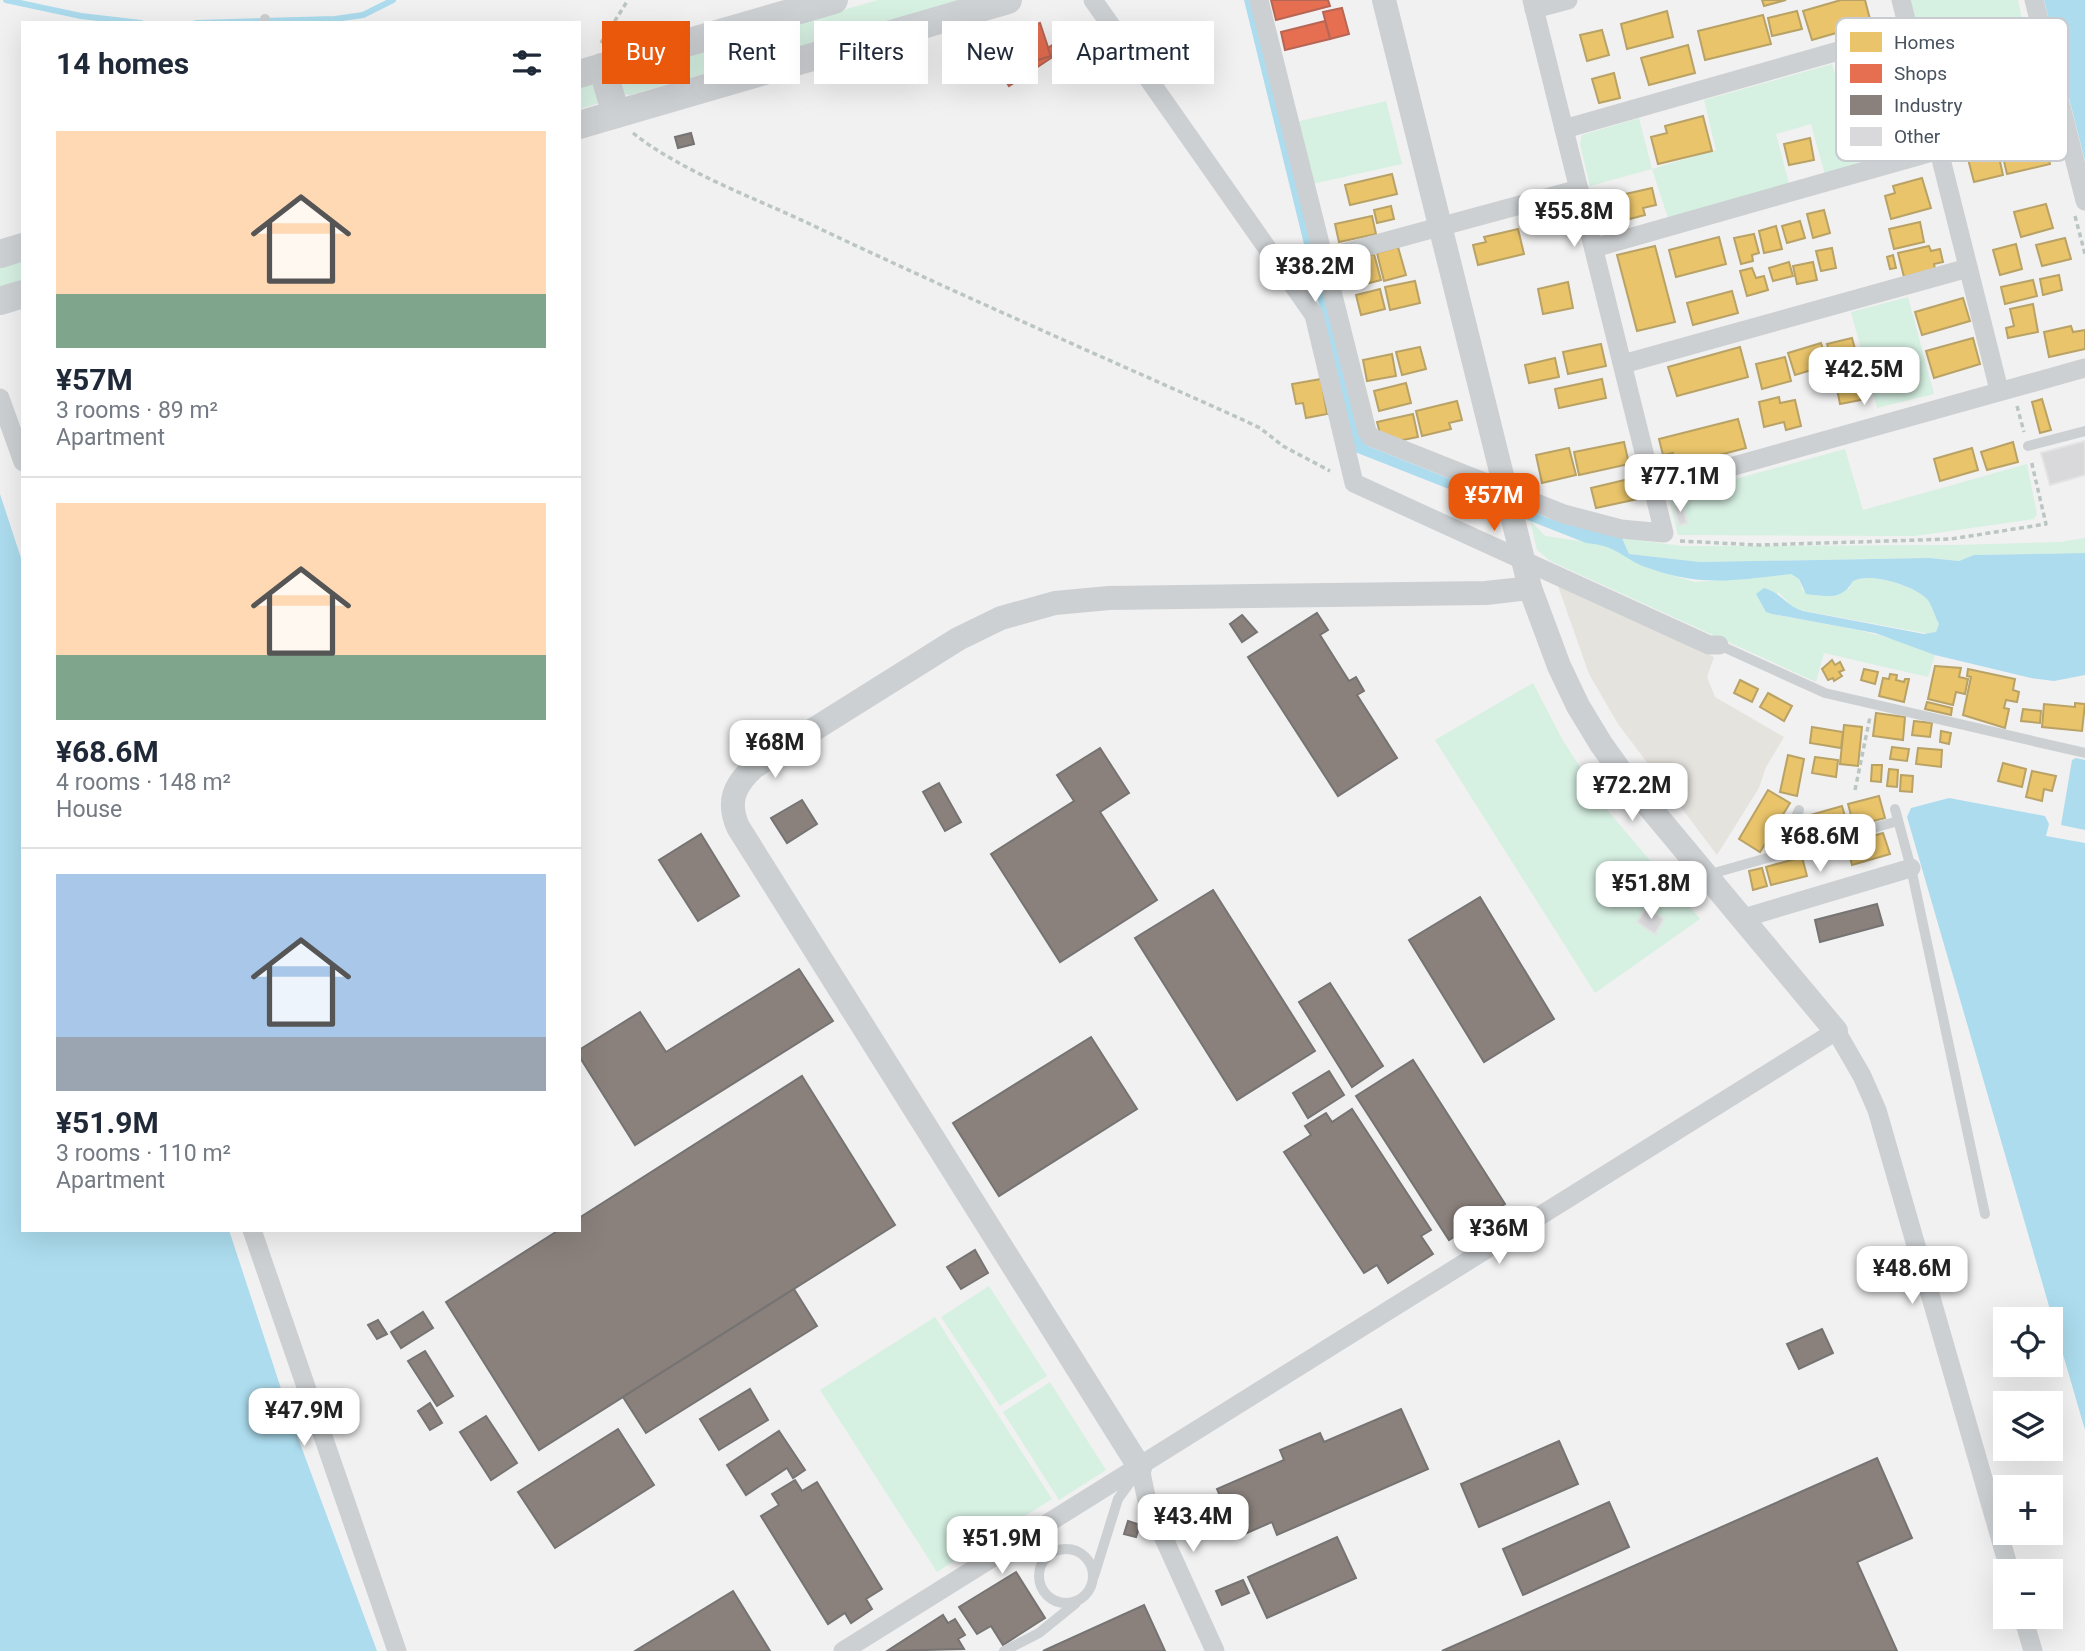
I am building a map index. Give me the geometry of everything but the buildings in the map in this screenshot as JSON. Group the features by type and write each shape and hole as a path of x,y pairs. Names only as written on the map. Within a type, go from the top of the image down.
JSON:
{"main road":[{"path":"616,114 591,70 834,0"},
{"path":"581,124 1008,0"},
{"path":"0,254 21,248"},
{"path":"0,301 21,296"}],"street":[{"path":"1093,0 1314,315 1354,483 1709,645 1719,645"},
{"path":"1259,0 1367,430 1371,437 1508,494 1590,522 1621,529 1664,533 1655,488 1533,5 1568,0"},
{"path":"1384,0 1530,588 1559,666 1584,716 1626,779 1836,1031 1862,1076 1877,1110 2006,1559"},
{"path":"1901,0 1906,18"},
{"path":"2034,0 2039,18"},
{"path":"1564,129 1836,52"},
{"path":"2068,133 2085,201"},
{"path":"1594,248 1900,161"},
{"path":"1942,161 1968,268 2007,394"},
{"path":"1325,258 1579,188"},
{"path":"1623,364 1968,268"},
{"path":"1655,488 2007,394 2085,368"},
{"path":"0,398 21,456"},
{"path":"1215,1651 1147,1501 1140,1468 738,827 731,802 737,787 754,766 958,639 1001,618 1055,603 1109,597 1486,593 1530,588"},
{"path":"1740,919 1911,869"},
{"path":"843,1651 1836,1031"},
{"path":"252,1232 397,1651"},
{"path":"2027,1629 2033,1651"}],"lane":[{"path":"2028,446 2085,431"},
{"path":"1719,645 1825,693 2085,753"},
{"path":"1895,809 1911,869 1985,1214"},
{"path":"1791,851 1792,825 1799,810"},
{"path":"1705,876 1898,821"},
{"path":"1004,1651 1039,1633 1082,1598 1091,1586 1118,1499 1140,1468"},
{"path":"1082,1598 1064,1603 1047,1596 1038,1580 1041,1562 1055,1550 1073,1549 1088,1560 1093,1577"}],"path":[{"path":"591,70 602,37 628,0"},
{"path":"616,114 649,146 707,175 890,261 1239,418 1260,428 1283,446 1354,483"},
{"path":"1664,533 1678,541 1759,545 1951,539 2046,524 2028,446 2007,394"},
{"path":"1855,790 1872,704"}],"green space":[{"path":"878,0 964,0 890,21 814,21 814,43 800,47 800,22"},
{"path":"1909,0 2018,0 2022,18 1914,18"},
{"path":"704,50 704,74 690,78 690,54"},
{"path":"1832,64 1836,78 1836,161 1860,161 1861,164 1825,175 1811,124 1776,134 1789,184 1668,218 1652,169 1716,150 1704,100"},
{"path":"593,82 600,103 581,108 581,85"},
{"path":"620,84 669,84 630,95 624,94"},
{"path":"1386,101 1402,164 1312,184 1296,122"},
{"path":"1639,118 1652,169 1590,186 1580,144 1582,135"},
{"path":"21,256 21,282 0,289 0,262"},
{"path":"1908,297 1934,394 1877,408 1851,312"},
{"path":"1845,449 1863,510 2027,464 2037,514 2034,519 1915,536 1678,535 1670,503 1674,496"},
{"path":"1530,520 1545,536 1607,545 1647,568 1695,582 1791,574 1799,579 1803,591 1849,589 1853,581 1870,578 1902,585 1927,599 1939,624 1936,632 1930,634 1795,609 1778,592 1772,614 1855,630 1916,647 1935,655 1928,677 1824,653 1816,682 1550,561 1537,550"},
{"path":"1622,538 1682,546 1955,545 2060,542 2085,538 2085,553 1974,555 1959,561 1929,558 1700,562 1629,554"},
{"path":"1533,683 1562,739 1608,811 1700,919 1595,993 1435,740"},
{"path":"989,1286 1047,1376 1000,1406 941,1317"},
{"path":"935,1317 1052,1499 937,1572 820,1390"},
{"path":"1050,1382 1106,1470 1059,1500 1003,1412"}],"sand":[{"path":"1558,586 1714,657 1707,677 1715,697 1784,737 1766,767 1759,788 1717,855 1618,724 1589,674"}],"water":[{"path":"1244,0 1251,0 1361,438 1368,446 1548,518 1622,538 1629,554 1700,562 1929,558 1959,561 1974,555 2085,553 2085,675 2054,681 2031,678 1935,655 1875,633 1766,612 1756,594 1764,588 1803,611 1924,634 1936,632 1939,624 1927,599 1912,589 1891,581 1860,579 1853,581 1844,592 1827,596 1806,594 1799,579 1791,574 1721,580 1670,575 1641,565 1607,547 1586,543 1355,452"},
{"path":"2044,0 2085,0 2085,161 2068,94 2068,18 2049,18"},
{"path":"0,494 21,558 21,1232 230,1232 291,1419 377,1651 0,1651"},
{"path":"2072,760 2085,760 2085,830 2061,825"},
{"path":"1949,798 2045,816 2049,824 2046,836 2085,843 2085,1430 2063,1354 2063,1307 2049,1307 1907,817 1911,808"}],"waterway":[{"path":"6,0 81,16 124,21"},
{"path":"266,21 335,19 363,15 393,0"}]}
